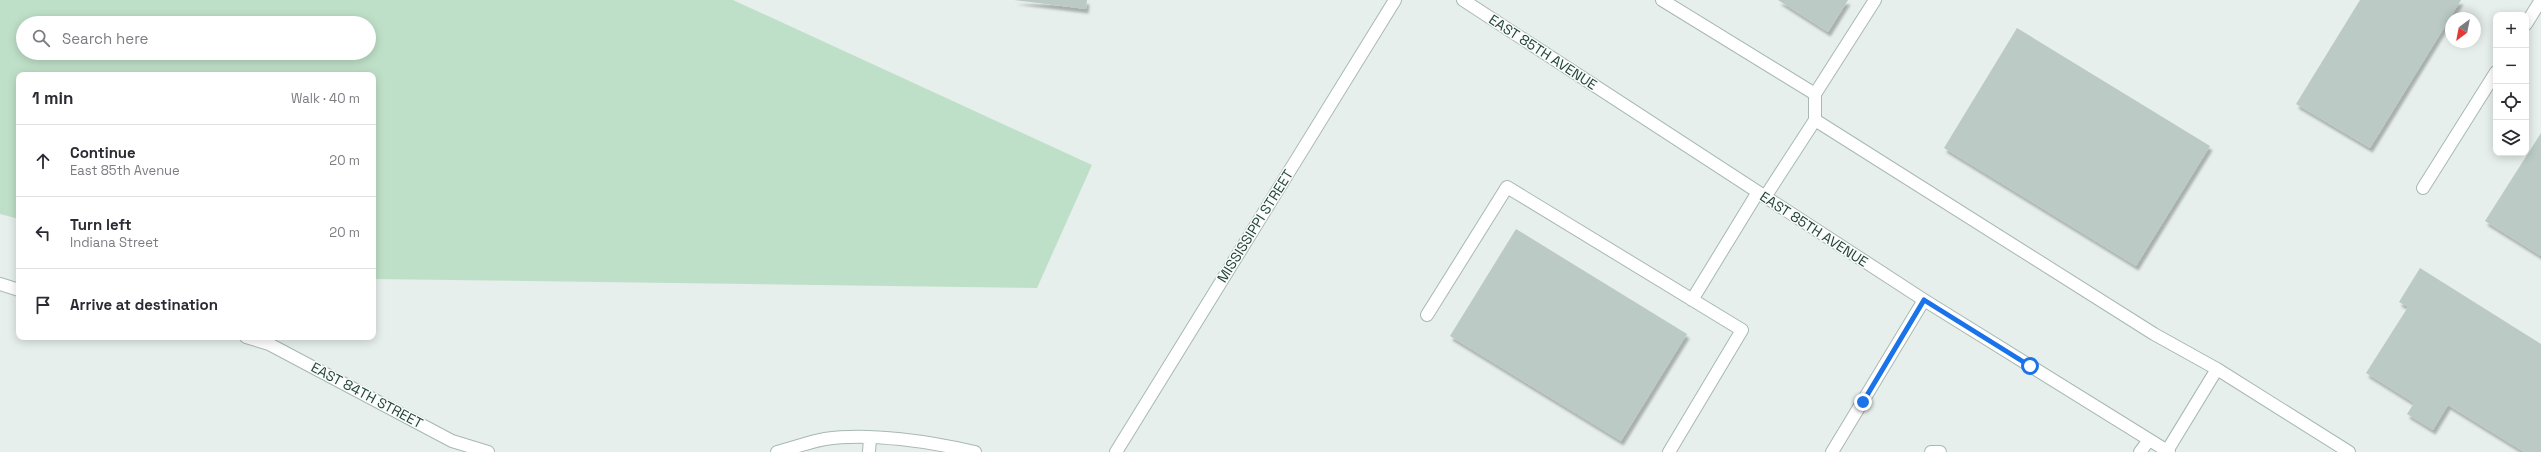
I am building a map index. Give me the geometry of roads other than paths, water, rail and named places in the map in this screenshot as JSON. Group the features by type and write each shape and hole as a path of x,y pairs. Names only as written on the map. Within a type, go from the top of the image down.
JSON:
{"street":[{"name":"MISSISSIPPI STREET","path":"1116,452 1395,0"},
{"name":"EAST 85TH AVENUE","path":"1463,0 1924,300 2168,452"},
{"path":"1662,0 1815,94"},
{"path":"1692,300 1761,195 1815,120 1815,94 1875,0"},
{"path":"2529,19 2541,0"},
{"path":"2424,188 2493,77"},
{"path":"1815,120 2154,334 2217,369 2349,452"},
{"path":"1428,315 1507,187 1742,330 1669,452"},
{"path":"1832,452 1924,300"},
{"name":"EAST 84TH STREET","path":"256,340 269,344 452,441 488,452"},
{"path":"2168,452 2217,369"},
{"path":"869,452 870,438"},
{"path":"777,452 826,439 870,438 937,443 975,452"},
{"path":"2140,452 2149,440"},
{"path":"1931,452 1940,452"}]}
